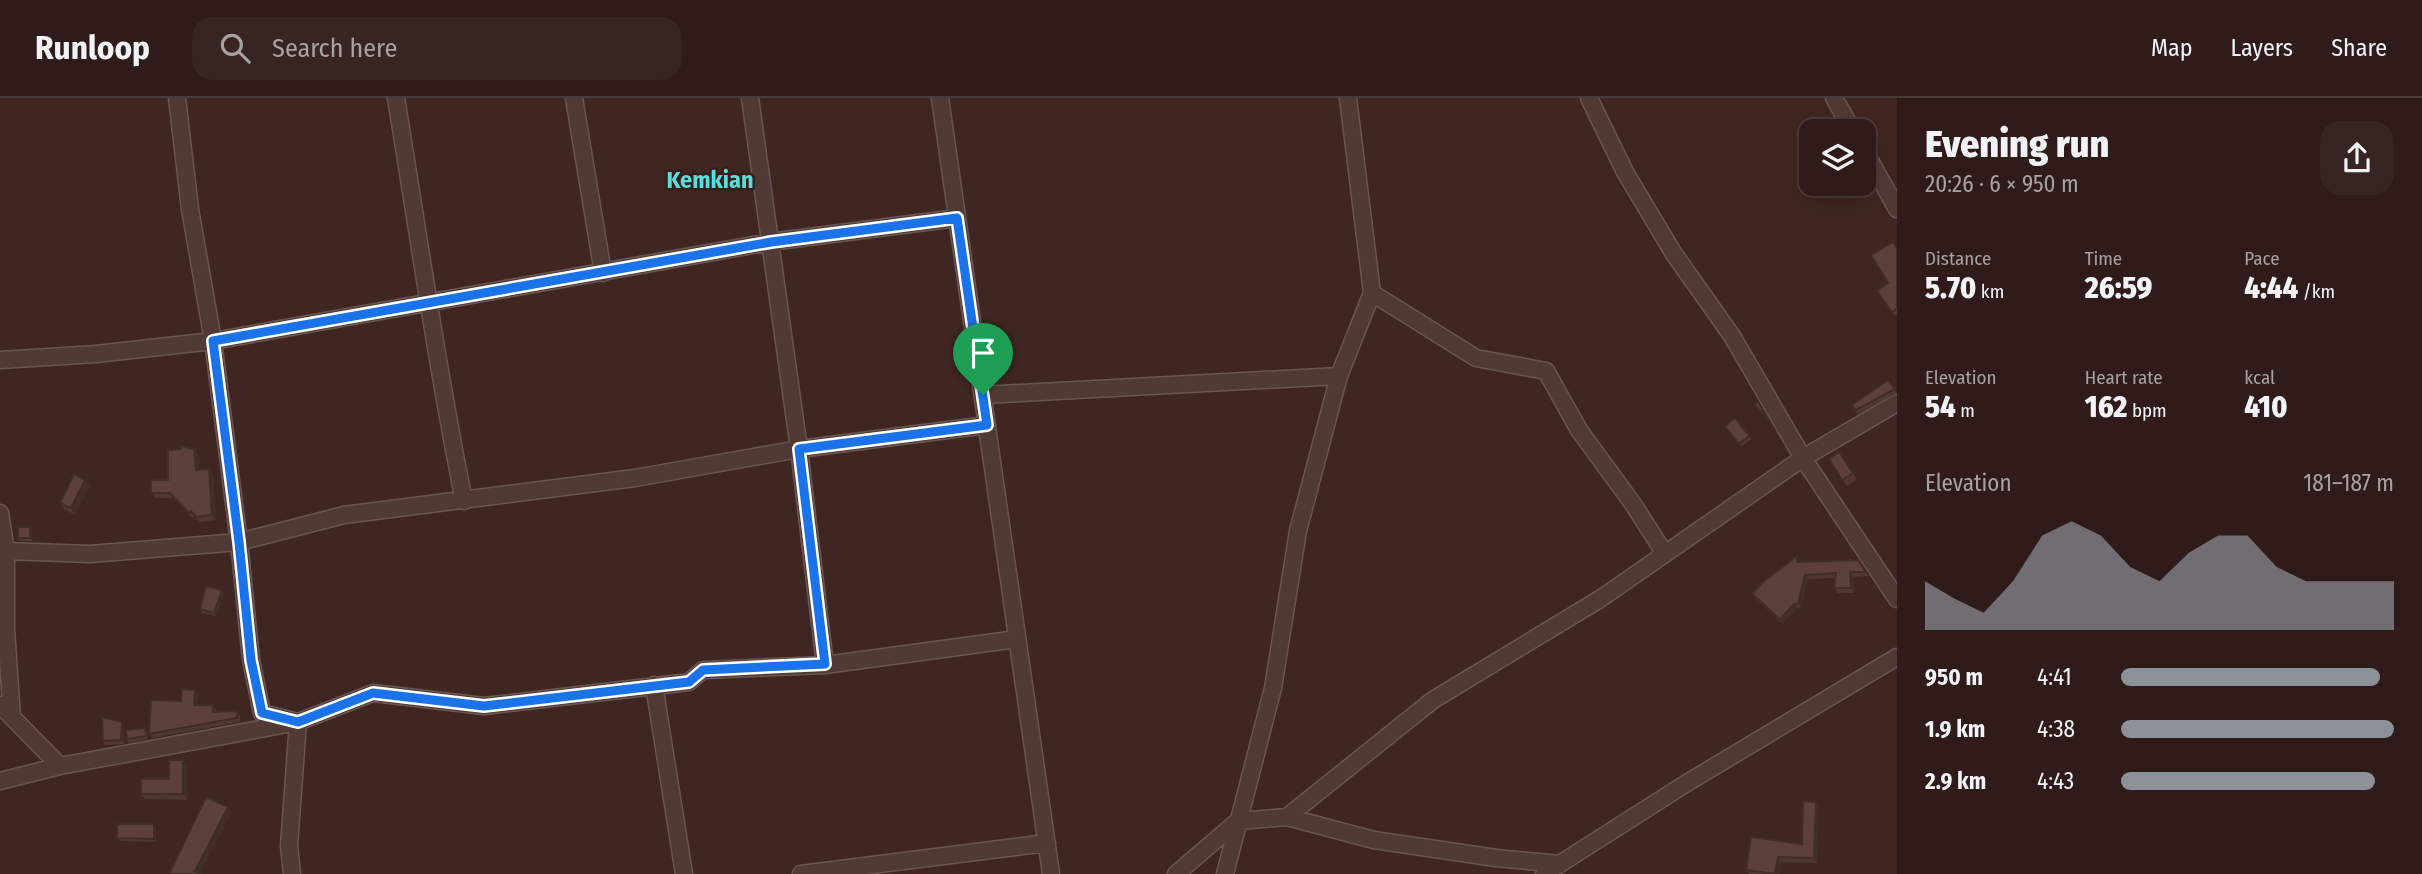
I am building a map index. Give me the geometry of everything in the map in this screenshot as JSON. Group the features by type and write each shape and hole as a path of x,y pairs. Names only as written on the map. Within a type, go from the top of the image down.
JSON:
{"street":[{"path":"177,98 190,209 213,341 251,660 262,713 298,722"},
{"path":"396,98 443,396 464,501"},
{"path":"574,98 603,273"},
{"path":"750,98 799,449 825,664"},
{"path":"940,98 1051,874"},
{"path":"1224,874 1273,688 1298,531 1339,376 1372,293 1348,98"},
{"path":"1588,98 1625,172 1674,254 1732,335 1803,458 1897,599"},
{"path":"1834,98 1846,119"},
{"path":"1876,171 1897,209"},
{"path":"0,360 96,354 213,341 771,242 957,218"},
{"path":"1372,293 1476,358 1546,371 1579,430 1633,504 1665,554"},
{"path":"983,395 1339,376"},
{"path":"1287,817 1433,700 1600,599 1803,458 1897,403"},
{"path":"6,551 90,554 239,542 344,515 635,478 799,449 987,425"},
{"path":"0,513 6,551 6,629 12,717"},
{"path":"0,781 60,766 298,722 373,693 484,706 689,682 703,670 825,664 1017,639"},
{"path":"1544,874 1690,781 1895,663"},
{"path":"654,685 684,874"},
{"path":"0,705 60,766"},
{"path":"292,874 289,846 298,722"},
{"path":"1176,874 1238,821 1287,817 1374,840 1496,858 1560,864"},
{"path":"801,874 1047,842"}],"building":[{"path":"1893,242 1897,249 1897,308 1892,312 1877,291 1888,283 1871,255"},
{"path":"1888,380 1895,389 1856,410 1852,405"},
{"path":"1758,402 1769,420 1754,404"},
{"path":"1735,418 1749,436 1739,444 1725,426"},
{"path":"181,446 194,449 196,470 209,469 212,515 196,517 170,493 151,493 151,480 168,480 168,450 181,449"},
{"path":"1839,452 1853,473 1842,480 1829,459"},
{"path":"74,474 85,480 71,508 60,503"},
{"path":"18,527 30,527 30,538 18,538"},
{"path":"1797,556 1797,562 1858,560 1866,572 1850,572 1851,588 1834,588 1836,573 1805,575 1798,604 1794,604 1780,619 1752,594 1764,581"},
{"path":"206,586 222,590 214,613 200,609"},
{"path":"182,689 195,690 194,705 213,705 213,712 237,711 237,718 149,734 151,700 181,701"},
{"path":"102,717 122,722 121,740 103,741"},
{"path":"145,728 146,736 127,739 126,730"},
{"path":"169,760 183,760 183,794 141,794 141,779 169,779"},
{"path":"206,797 228,807 195,871 202,874 169,874"},
{"path":"1803,801 1816,802 1814,858 1778,857 1775,874 1746,870 1751,837 1802,844"},
{"path":"117,824 154,824 154,839 117,838"}],"district":[{"name":"Kemkian","path":"710,180"}],"route":[{"path":"957,218 983,395 987,425 799,449 825,664 703,670 689,682 484,706 373,693 298,722 262,713 251,660 246,599 213,341 771,242 957,218"}]}
